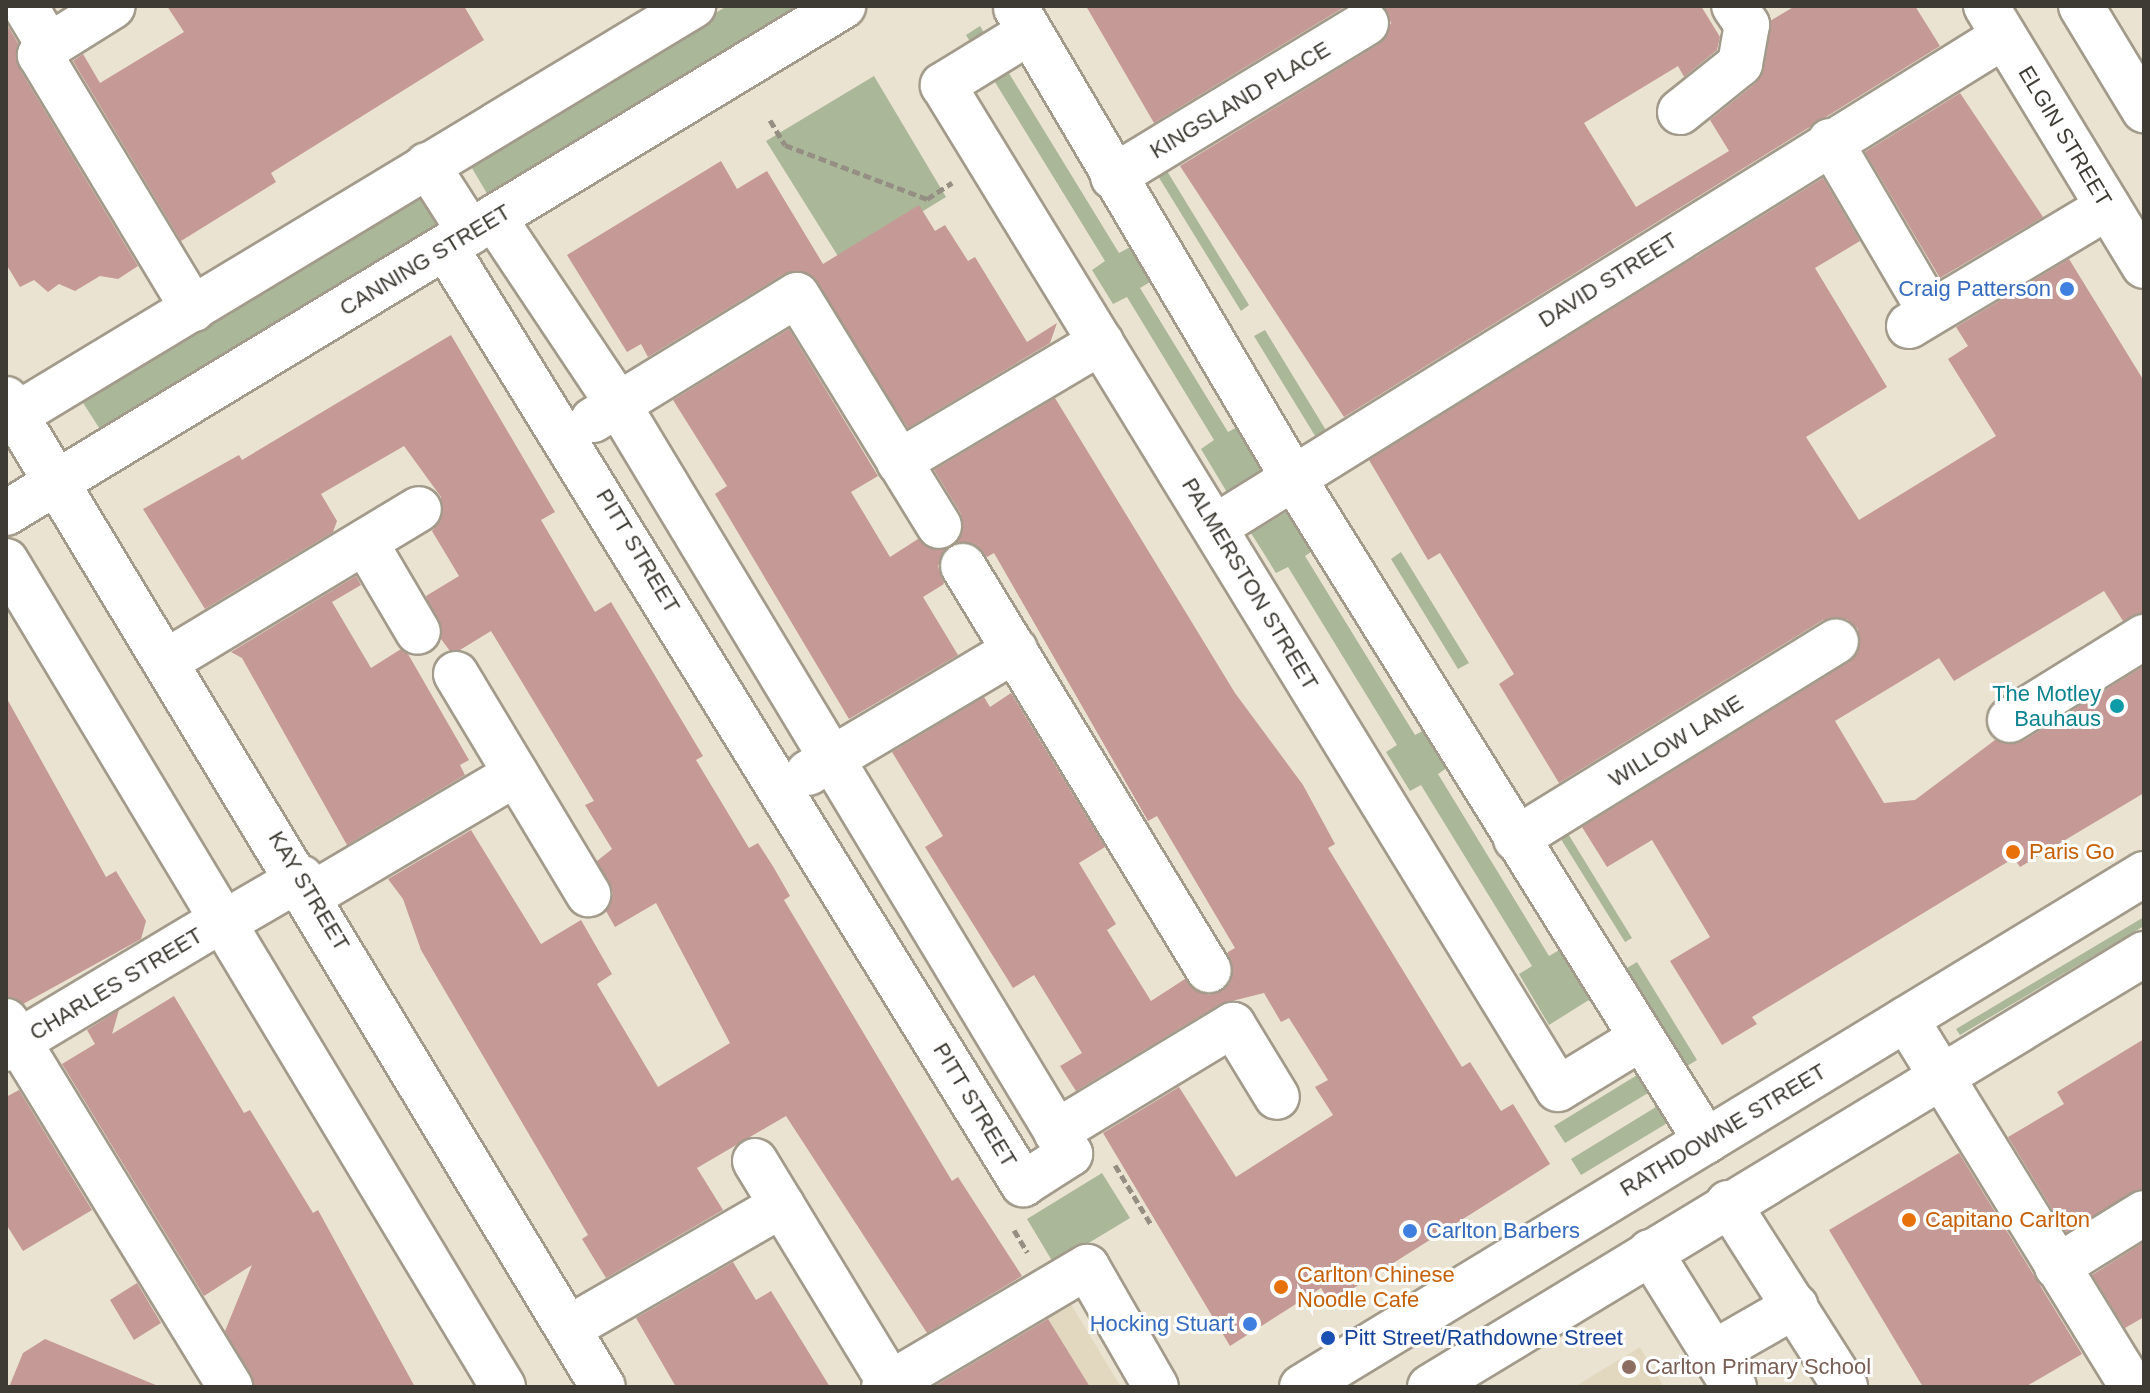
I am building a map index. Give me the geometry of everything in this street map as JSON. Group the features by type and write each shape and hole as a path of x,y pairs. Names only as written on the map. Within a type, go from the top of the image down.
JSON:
{"street":[{"path":"25,6 49,46"},
{"path":"113,6 49,46 40,55 193,309"},
{"path":"9,412 193,309 693,6"},
{"name":"CANNING STREET","path":"6,513 843,6"},
{"path":"1680,112 1740,64 1747,25 1734,6"},
{"path":"2081,6 2133,67 2144,110"},
{"name":"PALMERSTON STREET","path":"1638,1040 1558,1089 943,85 1021,19 1294,479 1638,1040 1706,1141"},
{"name":"DAVID STREET","path":"1215,527 1830,141 1995,21"},
{"name":"ELGIN STREET","path":"1995,21 2144,266"},
{"name":"KINGSLAND PLACE","path":"1113,177 1366,23"},
{"path":"1830,141 1920,319 2108,207"},
{"path":"427,165 470,233"},
{"name":"PITT STREET","path":"470,233 618,404 1070,1154 1023,1184 567,435 470,233"},
{"path":"567,435 797,295 939,526"},
{"path":"899,462 1101,342"},
{"name":"KAY STREET","path":"9,412 57,482 306,886 603,1387"},
{"path":"167,661 419,509"},
{"path":"365,542 418,632"},
{"path":"6,561 226,920 503,1387"},
{"path":"963,566 1209,970"},
{"path":"2010,720 2144,637"},
{"name":"WILLOW LANE","path":"1516,839 1836,641"},
{"path":"782,789 1015,650"},
{"path":"456,674 588,894"},
{"name":"CHARLES STREET","path":"10,1037 226,920 306,886 516,774"},
{"name":"RATHDOWNE STREET","path":"1302,1387 2144,874"},
{"path":"1430,1387 1728,1203 2144,954"},
{"path":"1906,1019 2132,1387"},
{"path":"1056,1132 1233,1025 1277,1097"},
{"path":"10,1037 230,1387"},
{"path":"755,1161 887,1385 1087,1267 1156,1387"},
{"path":"1728,1203 1845,1387"},
{"path":"569,1328 782,1205"},
{"path":"2057,1267 2144,1213"},
{"path":"1650,1252 1724,1370 1795,1306"}],"path":[{"path":"770,120 785,145 927,199 952,183"},
{"path":"1109,1153 1152,1226"},
{"path":"1006,1218 1035,1265"}],"shaded area":[{"path":"1060,1286 1121,1387 891,1387"},
{"name":"Carlton Primary School","path":"1640,1347 1664,1387 1574,1387"}],"green space":[{"path":"727,6 814,6 492,202 469,163"},
{"path":"980,26 1119,253 1134,245 1155,279 1140,288 1228,432 1243,424 1270,468 1228,494 1201,449 1214,440 1127,297 1113,304 1092,270 1105,261 966,35"},
{"path":"874,76 946,197 841,261 766,141"},
{"path":"1159,158 1249,305 1241,311 1150,163"},
{"path":"418,195 442,234 105,437 78,395"},
{"path":"1265,330 1327,432 1317,439 1254,336"},
{"path":"1293,508 1317,548 1305,556 1415,735 1428,728 1451,765 1438,774 1549,956 1561,949 1592,998 1549,1025 1519,974 1532,966 1421,785 1410,791 1386,752 1397,745 1288,567 1276,573 1251,533"},
{"path":"1401,552 1469,663 1458,669 1391,559"},
{"path":"1562,824 1632,938 1625,942 1554,828"},
{"path":"2144,917 2144,926 1960,1035 1956,1029"},
{"path":"1637,962 1697,1060 1682,1069 1622,971"},
{"path":"1647,1069 1658,1087 1565,1143 1554,1126"},
{"path":"1669,1099 1679,1116 1581,1175 1571,1159"},
{"path":"1102,1173 1130,1218 1054,1264 1027,1219"}],"building":[{"path":"167,6 464,6 484,40 271,173 276,182 181,241 73,61 83,54 100,83 184,32"},
{"path":"1086,6 1346,6 1154,123"},
{"path":"1383,6 1701,6 1720,37 1717,50 1684,77 1678,66 1584,123 1636,207 1729,151 1710,120 1756,83 1770,21 1795,6 1915,6 1940,46 1344,417 1180,166 1379,44 1391,23"},
{"path":"6,23 18,43 19,68 138,266 118,279 100,276 75,291 59,284 48,292 34,280 20,287 6,264"},
{"path":"1960,93 2043,217 1940,278 1865,152"},
{"path":"721,161 737,189 767,171 823,264 919,205 935,231 945,225 968,261 975,257 1027,342 1057,323 1050,343 908,428 808,273 784,274 648,357 641,344 627,352 567,255"},
{"path":"1823,178 1860,241 1815,268 1887,387 1806,437 1859,520 1996,436 1948,359 1968,346 1956,327 2069,259 2144,381 2144,612 2123,621 2104,591 1954,681 1939,658 1835,721 1884,803 1915,800 1995,740 2023,741 2144,666 2144,793 2020,867 2014,858 1752,1017 1757,1024 1722,1045 1670,961 1710,937 1652,840 1607,867 1582,827 1849,662 1858,652 1858,629 1847,619 1823,620 1559,783 1499,684 1514,674 1440,553 1428,560 1369,460"},
{"path":"789,329 878,476 851,492 890,557 918,539 945,549 938,566 944,584 923,597 958,655 849,719 715,494 727,486 673,400"},
{"path":"451,335 555,512 541,520 595,612 611,602 703,756 696,760 749,848 758,843 774,868 790,896 784,900 952,1181 958,1177 1022,1276 927,1333 786,1116 697,1168 723,1210 606,1278 582,1239 588,1235 421,950 403,899 388,879 471,830 541,944 581,920 612,974 597,984 658,1087 730,1043 656,903 615,927 606,911 613,893 597,861 612,849 585,805 594,801 491,631 460,650 450,651 441,639 426,596 459,576 432,531 441,520 441,497 404,446 321,494 337,521 333,532 205,609 143,509 239,455 242,460"},
{"path":"1055,398 1235,693 1303,785 1335,844 1328,848 1462,1067 1470,1062 1501,1111 1513,1104 1550,1164 1330,1303 1321,1288 1230,1346 1103,1133 1179,1087 1236,1177 1333,1115 1315,1087 1328,1080 1289,1018 1281,1022 1264,993 1220,1004 1076,1091 1060,1066 1082,1053 1034,975 1013,988 925,847 943,836 892,752 984,697 990,707 1011,693 1105,847 1079,863 1116,924 1107,930 1151,1001 1185,979 1209,995 1230,983 1228,952 1235,948 1157,816 1148,821 994,553 987,557 974,544 957,543 961,514 934,470"},
{"path":"356,576 361,585 332,602 371,668 401,649 408,654 469,760 460,765 465,775 347,845 242,658 231,652"},
{"path":"6,697 106,877 116,871 146,921 141,939 23,1004 6,996"},
{"path":"174,996 244,1113 250,1110 313,1213 318,1210 415,1387 255,1387 225,1331 252,1265 204,1296 62,1064 95,1044 87,1030 119,1010 112,1034"},
{"path":"2144,1039 2144,1188 2066,1232 2008,1137 2064,1104 2057,1092"},
{"path":"19,1090 92,1210 23,1251 6,1224 6,1097"},
{"path":"1959,1153 2082,1354 2025,1387 1923,1387 1829,1230"},
{"path":"2144,1242 2144,1317 2125,1328 2092,1275"},
{"path":"733,1262 756,1300 771,1291 830,1387 676,1387 636,1318"},
{"path":"137,1283 161,1323 134,1340 110,1300"},
{"path":"1048,1319 1090,1387 933,1387"},
{"path":"45,1339 158,1386 9,1387 23,1353"}],"place":[{"name":"Craig Patterson","path":"2067,289"},
{"name":"The Motley Bauhaus","path":"2117,706"},
{"name":"Paris Go","path":"2013,852"},
{"name":"Capitano Carlton","path":"1909,1220"},
{"name":"Carlton Barbers","path":"1410,1231"},
{"name":"Carlton Chinese Noodle Cafe","path":"1281,1287"},
{"name":"Hocking Stuart","path":"1250,1324"},
{"name":"Pitt Street/Rathdowne Street","path":"1328,1338"},
{"name":"Carlton Primary School","path":"1629,1367"}]}
